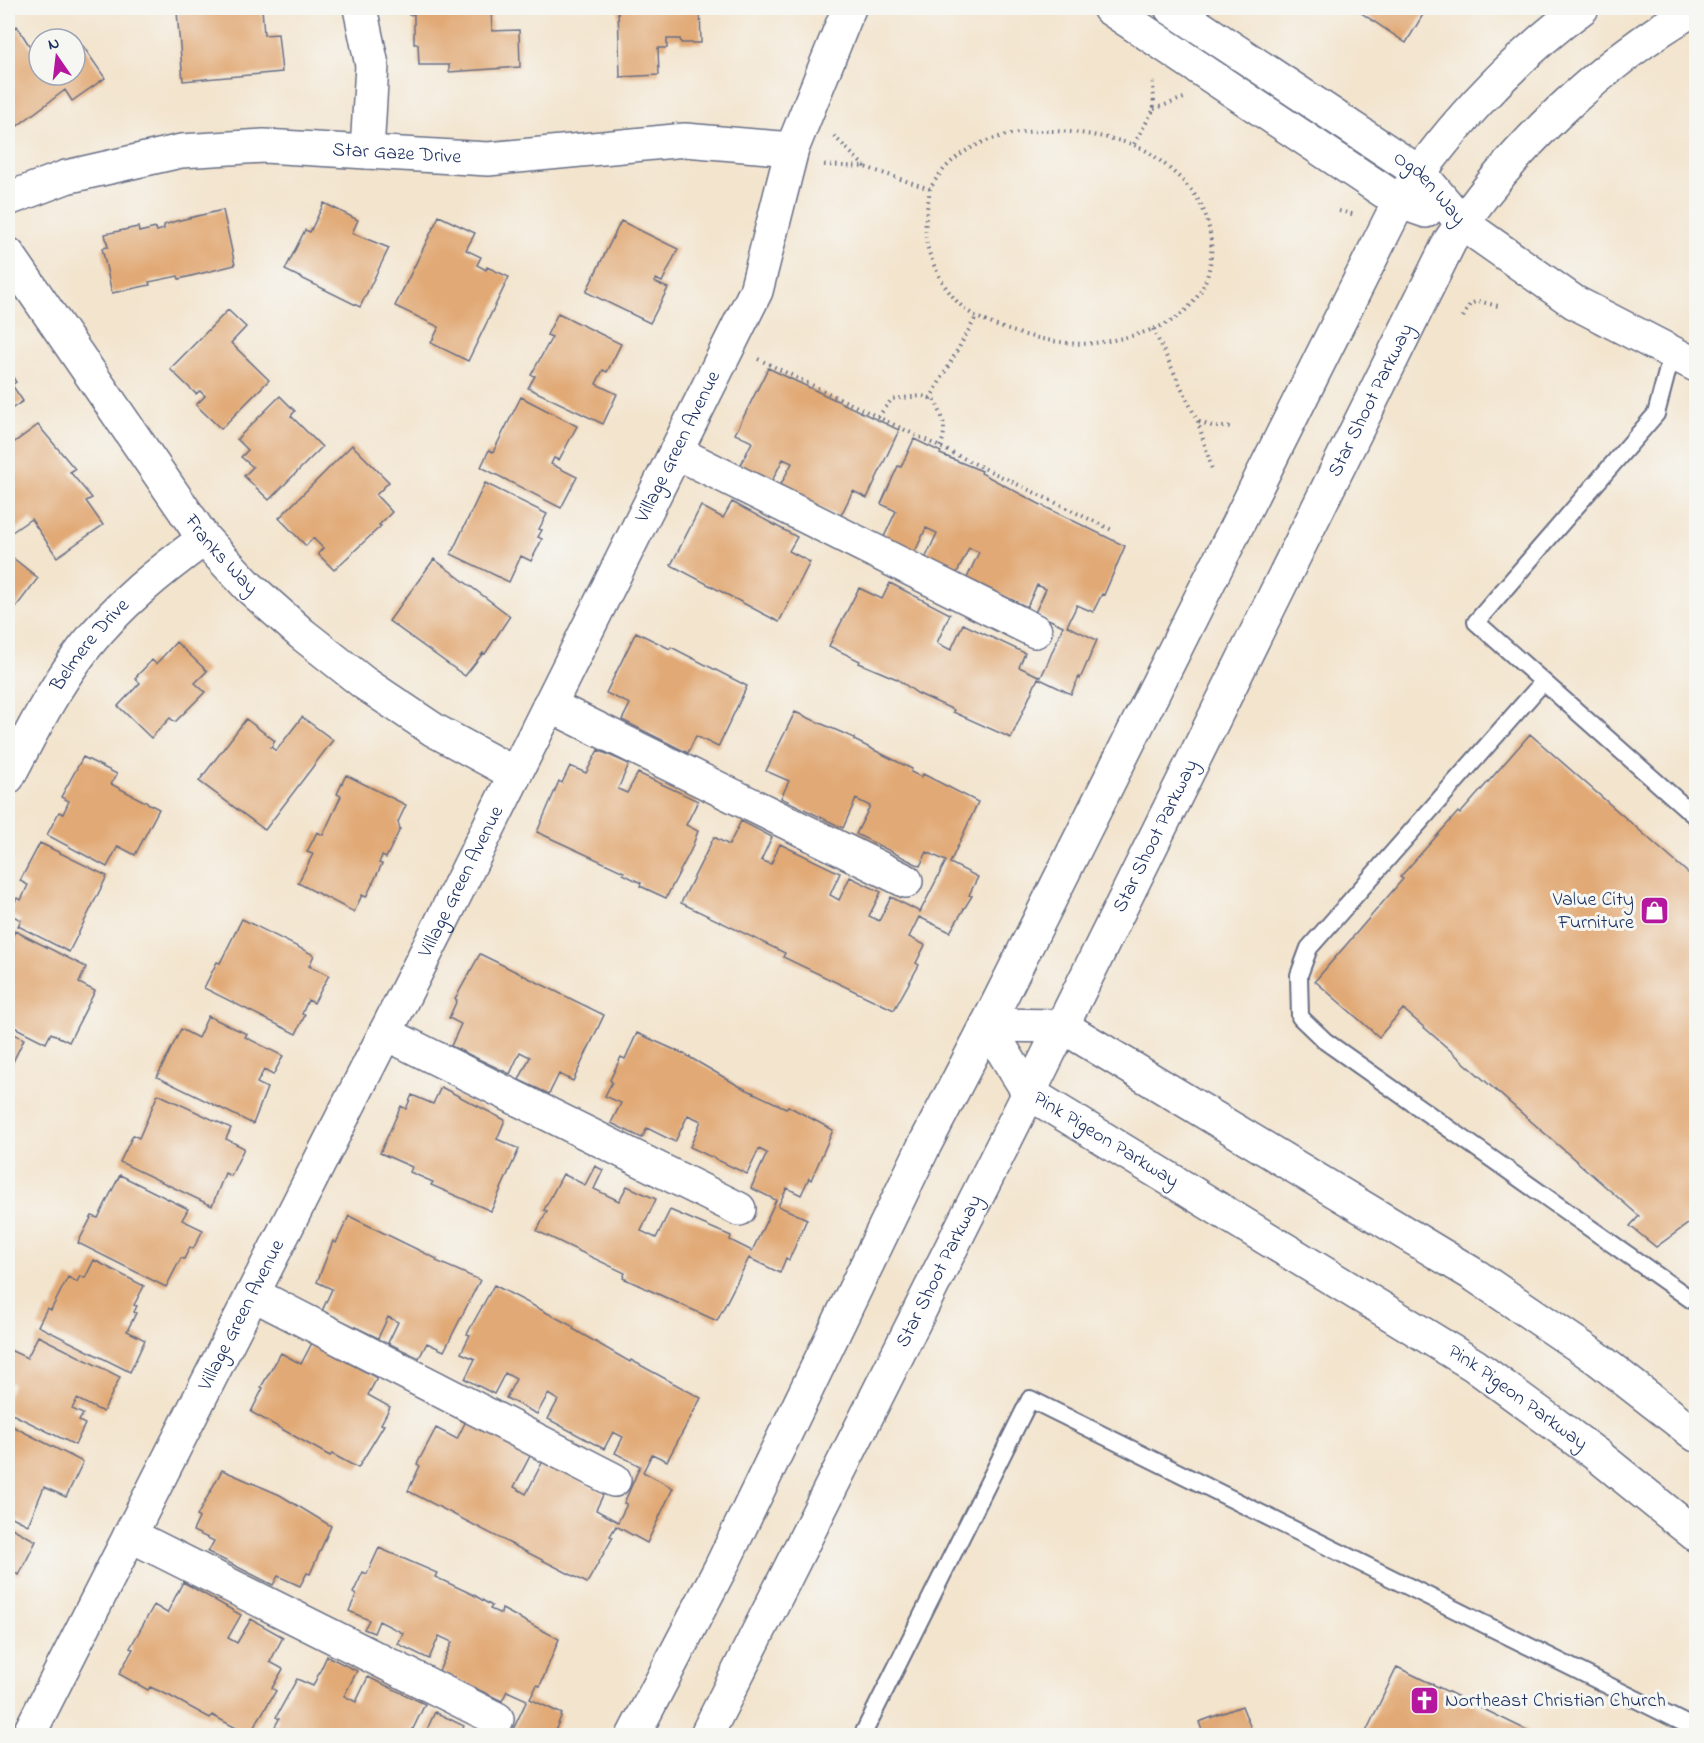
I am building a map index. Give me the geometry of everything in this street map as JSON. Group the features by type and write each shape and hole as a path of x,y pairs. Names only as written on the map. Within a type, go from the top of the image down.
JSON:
{"street":[{"path":"360,8 372,65 367,152"},
{"name":"Village Green Avenue","path":"28,1736 386,1033 756,291 792,148 849,8"},
{"name":"Ogden Way","path":"1109,8 1400,202 1462,223"},
{"name":"Ogden Way","path":"1170,8 1420,174 1462,223"},
{"path":"633,1736 721,1567 923,1148 1400,202 1450,135 1516,63 1582,8"},
{"name":"Star Shoot Parkway","path":"706,1736 1029,1093 1348,451 1426,288 1462,223 1502,172 1559,114 1609,68 1696,8"},
{"name":"Star Gaze Drive","path":"8,199 66,177 180,151 264,146 488,159 685,140 792,148"},
{"path":"1462,223 1574,303 1684,359"},
{"name":"Franks Way","path":"8,254 204,539 249,587 302,634 364,682 434,730 515,774"},
{"path":"676,452 1035,631"},
{"name":"Belmere Drive","path":"8,777 50,698 85,647 156,575 204,539"},
{"path":"549,705 906,881"},
{"path":"987,1024 1062,1026 1476,1276 1598,1358 1696,1435"},
{"name":"Pink Pigeon Parkway","path":"987,1024 1029,1093 1474,1365 1597,1455 1696,1535"},
{"path":"386,1033 740,1209"},
{"path":"253,1294 614,1480"},
{"path":"130,1535 497,1719"}],"lane":[{"path":"1684,359 1656,414 1476,622 1696,817"},
{"path":"1544,682 1309,948 1299,975 1300,1017 1325,1041 1696,1303"},
{"path":"862,1736 1030,1399 1696,1729"}],"path":[{"path":"1134,144 1154,109 1155,95 1152,77"},
{"path":"1154,109 1196,96"},
{"path":"1040,130 1088,134 1134,144 1152,154 1180,179 1202,207 1211,237 1211,268 1201,292 1185,309 1153,329 1093,344 1037,339 976,317 964,308 944,285 928,251 925,224 930,189 947,163 972,147 1003,136 1040,130"},
{"path":"832,134 865,167"},
{"path":"824,165 865,167 930,189"},
{"path":"1339,211 1361,217"},
{"path":"1463,317 1470,304 1478,301 1498,306"},
{"path":"930,399 976,317"},
{"path":"1153,329 1198,422 1212,469"},
{"path":"752,356 1112,530"},
{"path":"878,417 892,399 922,396 934,399 944,419 945,436 940,447"},
{"path":"1198,422 1215,427 1234,426"}],"building":[{"path":"194,8 262,8 264,35 278,34 282,72 183,81 177,12 194,10"},
{"path":"409,8 491,8 492,31 519,30 520,67 449,72 449,65 419,65 418,44 414,44 414,14 409,15"},
{"path":"618,8 700,8 701,43 681,43 680,39 667,39 667,48 658,48 659,75 620,77"},
{"path":"1363,8 1427,8 1406,43 1360,12"},
{"path":"17,26 27,42 27,87 87,87 87,52 105,78 72,101 65,90 8,133 8,33"},
{"path":"324,203 358,220 352,233 389,248 360,307 285,270 305,230 310,232"},
{"path":"223,210 235,265 179,279 178,276 149,282 150,285 112,293 102,248 108,247 105,234 138,227 139,232 156,228 157,231 164,229 164,225 176,221"},
{"path":"439,216 475,233 466,250 481,257 477,265 509,277 468,361 431,343 439,327 395,306"},
{"path":"621,221 678,249 662,282 656,279 654,282 668,288 650,323 586,292"},
{"path":"228,310 246,327 231,343 269,380 221,429 196,405 205,396 200,391 196,394 170,369"},
{"path":"558,313 621,344 607,372 603,370 596,384 617,394 603,424 528,388 535,376 531,375 552,337 547,335"},
{"path":"768,368 899,430 867,498 853,491 840,517 779,488 792,463 783,459 771,483 739,468 752,442 735,434"},
{"path":"8,370 16,382 12,385 23,401 8,411"},
{"path":"280,396 295,411 291,416 322,447 269,500 244,476 253,467 241,457 248,450 237,439"},
{"path":"521,397 577,426 559,460 554,458 551,464 577,477 561,508 481,467 489,450 493,452"},
{"path":"38,425 75,469 70,472 92,498 86,501 103,525 57,557 31,519 12,532 8,525 8,494 10,491 8,487 8,447"},
{"path":"914,439 941,452 940,454 982,471 981,473 1043,506 1125,546 1104,595 1102,594 1093,612 1077,605 1067,626 1097,640 1080,679 1079,677 1071,694 1038,678 1011,738 953,712 954,710 917,693 897,679 859,663 860,661 829,646 859,588 882,599 890,583 950,614 937,643 951,650 963,624 1025,653 1019,667 1041,677 1063,626 1035,613 1046,589 1037,585 1027,607 967,578 979,552 969,548 957,573 925,559 937,533 926,528 914,554 883,539 896,511 881,504 898,466 901,467"},
{"path":"352,445 389,482 376,495 392,512 379,525 381,526 334,570 318,554 323,548 313,538 306,546 279,518"},
{"path":"485,483 547,514 539,529 542,530 538,537 542,539 531,561 521,556 509,582 451,554"},
{"path":"732,502 797,537 789,551 810,562 779,622 671,565 701,506 723,518"},
{"path":"8,554 38,578 16,607 10,603 8,606"},
{"path":"434,559 510,616 485,654 483,653 465,676 389,621"},
{"path":"636,632 670,649 671,647 747,686 718,747 696,736 688,753 622,720 630,704 606,693"},
{"path":"176,642 207,671 195,683 205,692 175,722 170,718 151,738 118,706 140,683 135,678 152,660 156,664"},
{"path":"795,712 854,738 912,769 911,772 921,777 923,774 978,802 950,863 978,877 969,895 972,896 950,932 919,917 909,937 925,945 916,963 919,965 894,1010 783,957 785,953 681,903 714,837 729,845 741,821 772,837 761,860 771,864 780,844 840,873 830,895 839,900 850,877 881,892 869,916 879,921 891,897 920,912 946,861 927,852 920,866 856,834 870,806 856,799 843,828 781,798 789,781 766,771"},
{"path":"302,717 333,740 265,830 199,781 246,719 275,741 271,747 276,751"},
{"path":"1530,734 1696,880 1696,1218 1656,1247 1630,1226 1639,1216 1403,1009 1379,1037 1315,981 1403,879 1400,877 1458,812 1460,814"},
{"path":"598,750 629,764 618,789 627,793 638,773 698,801 686,825 698,831 691,850 666,898 640,886 641,883 623,874 624,872 537,832 559,781 562,783 570,766 586,773"},
{"path":"83,757 117,774 111,784 159,809 135,855 118,846 107,867 47,835 59,812 63,814 69,801 61,797"},
{"path":"346,775 406,805 398,822 400,829 386,858 382,856 379,863 382,864 366,897 362,895 354,912 298,883 313,854 307,852 317,832 323,835 341,796 337,794"},
{"path":"40,843 107,876 69,952 18,926 21,920 9,914 17,898 21,900 28,885 20,881"},
{"path":"242,919 314,955 309,966 329,975 314,1003 308,1000 302,1014 305,1015 296,1034 204,988 217,962 220,963"},
{"path":"15,931 86,967 79,983 95,991 69,1042 51,1033 46,1043 8,1024 8,946"},
{"path":"480,954 604,1015 573,1081 559,1074 549,1094 519,1080 530,1057 520,1052 510,1074 451,1046 461,1024 449,1018 457,1000 455,999"},
{"path":"208,1016 247,1034 245,1037 283,1056 273,1075 264,1070 257,1083 267,1088 253,1124 157,1077 181,1029 198,1038"},
{"path":"8,1031 24,1039 8,1072"},
{"path":"637,1033 684,1054 739,1086 786,1108 788,1106 833,1130 811,1180 809,1178 801,1195 787,1188 778,1206 807,1219 789,1260 786,1258 780,1273 749,1258 717,1321 623,1278 625,1273 537,1231 547,1211 544,1210 563,1174 585,1185 595,1166 603,1170 594,1189 619,1201 627,1186 656,1199 641,1231 656,1238 670,1210 731,1236 730,1240 752,1251 776,1200 751,1188 767,1153 759,1149 747,1174 690,1147 701,1121 688,1115 675,1142 647,1128 642,1138 611,1123 621,1103 605,1096 621,1057 625,1059"},
{"path":"441,1087 505,1120 497,1139 519,1149 491,1211 431,1185 433,1182 410,1172 412,1167 380,1153 401,1106 406,1109 412,1095 433,1104"},
{"path":"158,1094 231,1128 226,1139 244,1148 231,1176 225,1173 212,1206 120,1162 133,1135 139,1138"},
{"path":"120,1175 188,1209 182,1220 203,1230 193,1249 190,1247 184,1259 181,1258 166,1287 78,1243 92,1216 98,1218"},
{"path":"349,1216 437,1259 436,1261 480,1280 444,1351 427,1343 419,1358 388,1343 398,1322 388,1317 378,1338 322,1311 332,1289 317,1282 333,1241 336,1243"},
{"path":"94,1260 144,1286 134,1305 137,1306 134,1312 136,1313 127,1331 145,1340 130,1372 38,1326 47,1308 51,1310 68,1277 77,1282 80,1276 85,1278"},
{"path":"494,1285 574,1327 573,1329 630,1362 631,1360 701,1398 667,1461 652,1454 643,1472 673,1488 647,1543 616,1526 610,1536 613,1537 587,1583 408,1491 420,1466 417,1464 436,1428 457,1439 466,1421 531,1454 514,1487 526,1494 543,1461 604,1493 596,1510 618,1522 627,1504 624,1503 640,1466 615,1453 623,1437 613,1432 604,1449 548,1419 558,1400 548,1394 537,1414 506,1398 516,1379 505,1373 494,1394 465,1379 475,1359 461,1353 470,1335 467,1334"},
{"path":"38,1336 120,1377 103,1412 77,1399 72,1409 83,1414 79,1421 85,1424 75,1445 8,1412 8,1396 13,1384 8,1381 10,1350 27,1358"},
{"path":"312,1343 377,1378 368,1395 390,1407 381,1424 384,1425 358,1468 332,1454 330,1456 251,1412 263,1388 261,1387 281,1353 301,1364"},
{"path":"8,1424 83,1462 66,1497 44,1487 28,1525 8,1515"},
{"path":"222,1470 280,1495 331,1526 310,1574 307,1573 300,1586 278,1576 273,1585 208,1552 214,1541 193,1531 199,1518 197,1516"},
{"path":"8,1526 36,1541 19,1575 8,1570"},
{"path":"379,1548 437,1573 435,1577 474,1595 492,1606 490,1609 501,1614 502,1609 559,1639 540,1686 537,1685 530,1699 562,1714 553,1736 510,1736 527,1700 507,1691 502,1701 439,1671 452,1642 439,1636 429,1659 398,1644 403,1633 379,1621 374,1633 364,1629 369,1620 349,1611 356,1595 353,1593 363,1572 367,1574"},
{"path":"183,1582 241,1615 228,1638 237,1643 251,1619 283,1637 270,1662 283,1669 272,1688 276,1691 249,1735 212,1715 210,1718 168,1695 150,1687 148,1690 119,1674 133,1649 130,1648 154,1605 167,1613"},
{"path":"327,1656 357,1671 344,1696 356,1702 368,1677 425,1704 412,1731 421,1736 270,1736 279,1719 276,1717 297,1679 313,1686"},
{"name":"Northeast Christian Church","path":"1397,1667 1539,1736 1364,1736"},
{"path":"1242,1706 1254,1736 1204,1736 1199,1722"},
{"path":"435,1712 464,1726 459,1736 424,1736"}],"place":[{"name":"Value City Furniture","path":"1655,911"},
{"name":"Northeast Christian Church","path":"1424,1701"}]}
